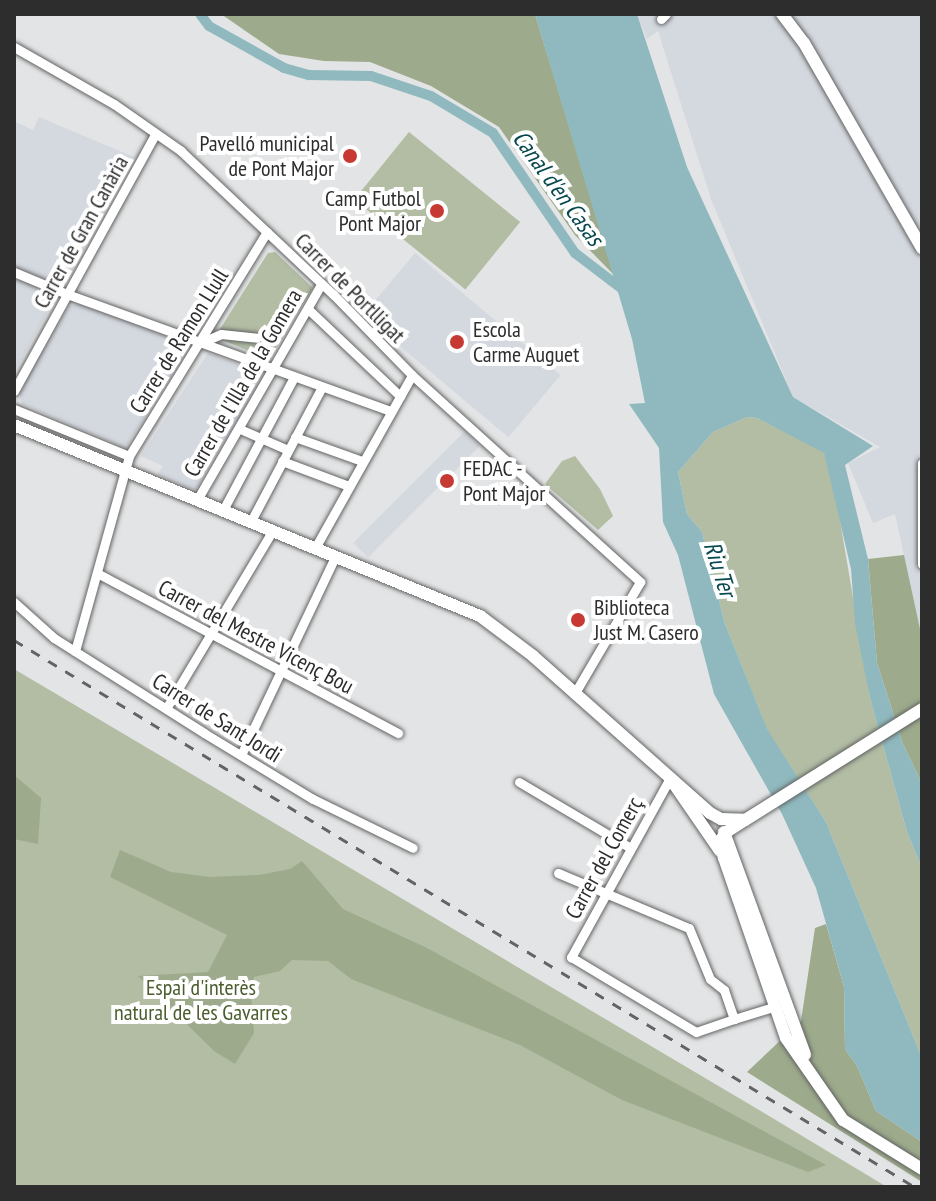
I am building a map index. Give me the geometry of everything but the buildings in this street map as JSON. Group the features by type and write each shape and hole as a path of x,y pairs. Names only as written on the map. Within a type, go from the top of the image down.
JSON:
{"street":[{"path":"782,14 804,43 922,248"},
{"name":"Carrer de Portlligat","path":"14,47 156,133 267,232 412,375 640,582 575,693"},
{"name":"Carrer de Gran Canària","path":"14,391 156,133"},
{"name":"Carrer de Ramon Llull","path":"75,651 129,456 267,232"},
{"path":"14,272 391,411"},
{"name":"Carrer de l'Illa de la Gomera","path":"197,500 275,369 321,284"},
{"path":"308,309 400,396"},
{"path":"200,343 221,334 257,338"},
{"path":"315,548 412,375"},
{"path":"223,510 294,377"},
{"path":"251,521 322,387"},
{"path":"14,409 129,456"},
{"path":"14,425 480,616 575,693 710,813 725,833"},
{"path":"240,429 288,450"},
{"path":"295,437 362,461"},
{"path":"282,461 349,486"},
{"path":"922,463 922,564"},
{"path":"167,707 273,530"},
{"path":"241,755 335,557"},
{"name":"Carrer del Mestre Vicenç Bou","path":"97,573 398,733"},
{"name":"Carrer de Sant Jordi","path":"14,602 43,630 241,755 313,799 413,848"},
{"path":"922,709 741,822 725,833 721,840 779,1006 786,1038 835,1112 850,1126 922,1169"},
{"path":"670,778 729,856"},
{"name":"Carrer del Comerç","path":"670,778 629,847 571,957 696,1032 734,1019"},
{"path":"519,782 629,847"},
{"path":"684,800 715,831 725,833"},
{"path":"710,813 721,819 741,822"},
{"path":"729,856 741,822"},
{"path":"558,873 689,928 710,979 724,990 734,1019 779,1006"}],"shaded area":[{"path":"637,14 922,14 922,638 895,514 873,523 848,463 880,447 793,397 711,199 658,31 647,39"},
{"path":"39,117 134,157 14,373 14,121 33,130"},
{"name":"Escola Carme Auguet","path":"415,253 561,375 508,437 363,315"},
{"path":"81,304 192,345 125,448 22,404 19,392 69,306"},
{"path":"208,353 266,375 195,490 157,475 163,466 141,456"},
{"path":"465,431 480,446 368,558 353,543"}],"green space":[{"path":"221,14 535,14 614,275 575,235 499,127 431,86 370,62 324,61 279,54"},
{"name":"Camp Futbol Pont Major","path":"409,132 520,222 465,290 354,200"},
{"path":"275,252 313,288 269,359 215,337 268,253"},
{"path":"747,417 757,418 824,452 835,491 870,698 907,832 922,868 922,1058 826,822 767,730 725,624 702,532 687,514 678,472 713,432"},
{"path":"575,456 600,489 613,516 598,530 545,484 562,461"},
{"path":"904,555 922,638 922,784 903,744 877,663 868,559"},
{"name":"Espai d'interès natural de les Gavarres","path":"14,669 754,1107 887,1187 14,1187"},
{"path":"14,775 41,798 38,844 14,839"},
{"path":"120,850 171,872 210,877 259,875 290,869 302,861 343,909 427,948 826,1165 808,1172 622,1100 520,1045 351,979 328,961 292,960 280,971 254,977 251,993 254,1033 235,1064 214,1051 138,976 208,972 227,935 110,877"},
{"path":"826,924 844,987 845,1049 857,1066 876,1111 922,1142 922,1182 747,1072 801,1021 815,928"}],"water":[{"path":"535,14 637,14 687,167 793,397 873,446 845,465 868,559 877,663 903,744 922,784 922,868 907,832 870,698 855,623 851,569 824,453 757,418 747,417 713,432 678,472 687,514 702,532 725,624 767,729 826,822 922,1058 922,1142 876,1111 857,1066 845,1049 844,987 816,888 782,814 714,694 678,555 663,522 659,448 629,404 645,403 632,339"}],"waterway":[{"name":"Canal d'en Casas","path":"200,14 209,26 284,68 309,75 371,76 431,96 493,133 575,253 626,292"}],"railway":[{"path":"14,640 915,1187"}],"place":[{"name":"Pavelló municipal de Pont Major","path":"350,156"},
{"name":"Camp Futbol Pont Major","path":"437,211"},
{"name":"Escola Carme Auguet","path":"457,342"},
{"name":"FEDAC - Pont Major","path":"447,481"},
{"name":"Biblioteca Just M. Casero","path":"578,620"}],"water label":[{"name":"Riu Ter","path":"720,569"}]}
